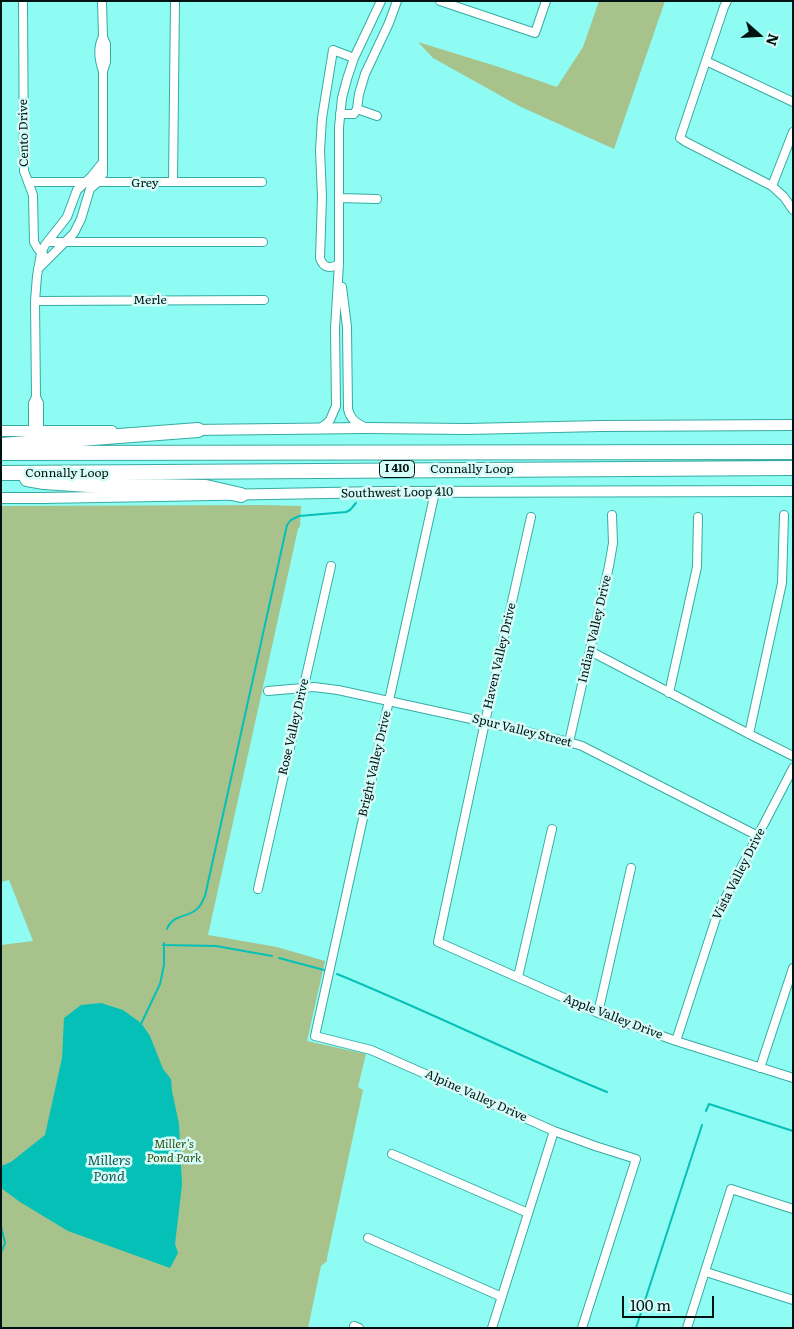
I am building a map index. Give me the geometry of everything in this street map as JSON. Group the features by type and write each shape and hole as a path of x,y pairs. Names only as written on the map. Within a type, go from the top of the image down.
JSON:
{"highway":[{"path":"1,445 198,430"},
{"name":"Connally Loop","path":"1,453 793,452"},
{"name":"Connally Loop","path":"1,474 793,468"},
{"path":"1,474 44,482 206,487 241,495"}],"main road":[{"path":"1,431 467,429 793,425"},
{"name":"Southwest Loop 410","path":"1,498 435,492 793,491"}],"street":[{"name":"Cento Drive","path":"23,1 24,171 33,195 34,242 41,253"},
{"path":"38,269 78,227 90,189 103,174 103,71 100,62 99,44 103,37 102,1"},
{"path":"173,182 175,1"},
{"path":"318,430 330,420 336,406 335,328 340,264 340,114 344,88 354,58 382,1"},
{"path":"340,114 354,114 357,109 365,74 398,1"},
{"path":"440,1 535,33 546,1"},
{"path":"727,1 680,138 772,186 784,197 793,210"},
{"path":"340,264 334,267 327,267 320,258 322,197 320,150 322,118 333,50 354,58"},
{"path":"706,61 793,102"},
{"path":"357,109 377,116"},
{"path":"772,186 793,132"},
{"path":"36,431 39,403 36,397 36,301 41,253 66,217 77,190 103,162"},
{"name":"Grey","path":"28,182 262,182"},
{"path":"339,198 377,199"},
{"path":"48,242 263,242"},
{"path":"41,253 48,259"},
{"path":"340,264 347,327 348,409 355,422 366,428"},
{"name":"Merle","path":"36,301 264,300"},
{"path":"336,361 348,361"},
{"name":"Bright Valley Drive","path":"315,1036 435,492"},
{"name":"Indian Valley Drive","path":"569,742 609,566 612,543 612,515"},
{"path":"749,734 782,583 784,515"},
{"name":"Haven Valley Drive","path":"438,942 531,517"},
{"path":"669,693 697,567 698,517"},
{"name":"Rose Valley Drive","path":"258,889 331,566"},
{"path":"590,651 793,756"},
{"name":"Spur Valley Street","path":"268,691 325,688 569,742 582,746 758,836"},
{"name":"Vista Valley Drive","path":"676,1041 718,912 793,768"},
{"path":"518,977 552,829"},
{"path":"598,1013 631,868"},
{"name":"Apple Valley Drive","path":"438,942 598,1013 676,1041 793,1078"},
{"path":"760,1068 793,968"},
{"name":"Alpine Valley Drive","path":"315,1036 371,1050 554,1131 636,1159 582,1328"},
{"path":"492,1328 554,1131"},
{"path":"392,1154 528,1213"},
{"path":"688,1328 731,1189 793,1209"},
{"path":"368,1238 502,1296"},
{"path":"706,1272 793,1300"}],"green space":[{"path":"599,1 665,1 614,149 519,106 433,58 418,42 557,87 583,47"},
{"name":"Miller's Pond Park","path":"1,506 301,506 300,526 208,935 277,947 325,961 307,1041 366,1054 358,1087 363,1090 327,1261 321,1266 308,1328 1,1328 1,945 33,941 9,880 1,882"}],"water":[{"name":"Millers Pond","path":"101,1003 123,1010 141,1023 150,1036 163,1069 171,1079 179,1124 182,1185 175,1244 178,1253 170,1268 68,1231 20,1202 1,1188 1,1166 11,1162 45,1135 62,1058 64,1018 81,1005"}],"waterway":[{"path":"167,929 173,920 196,910 205,896 287,525 291,520 299,516 346,512 356,503"},
{"path":"141,1024 160,984 164,965 164,943"},
{"path":"163,945 216,946 272,956"},
{"path":"279,958 324,970"},
{"path":"337,974 607,1092"},
{"path":"706,1111 709,1104 793,1131"},
{"path":"636,1328 702,1125"},
{"path":"1,1226 5,1243 1,1253"}]}
